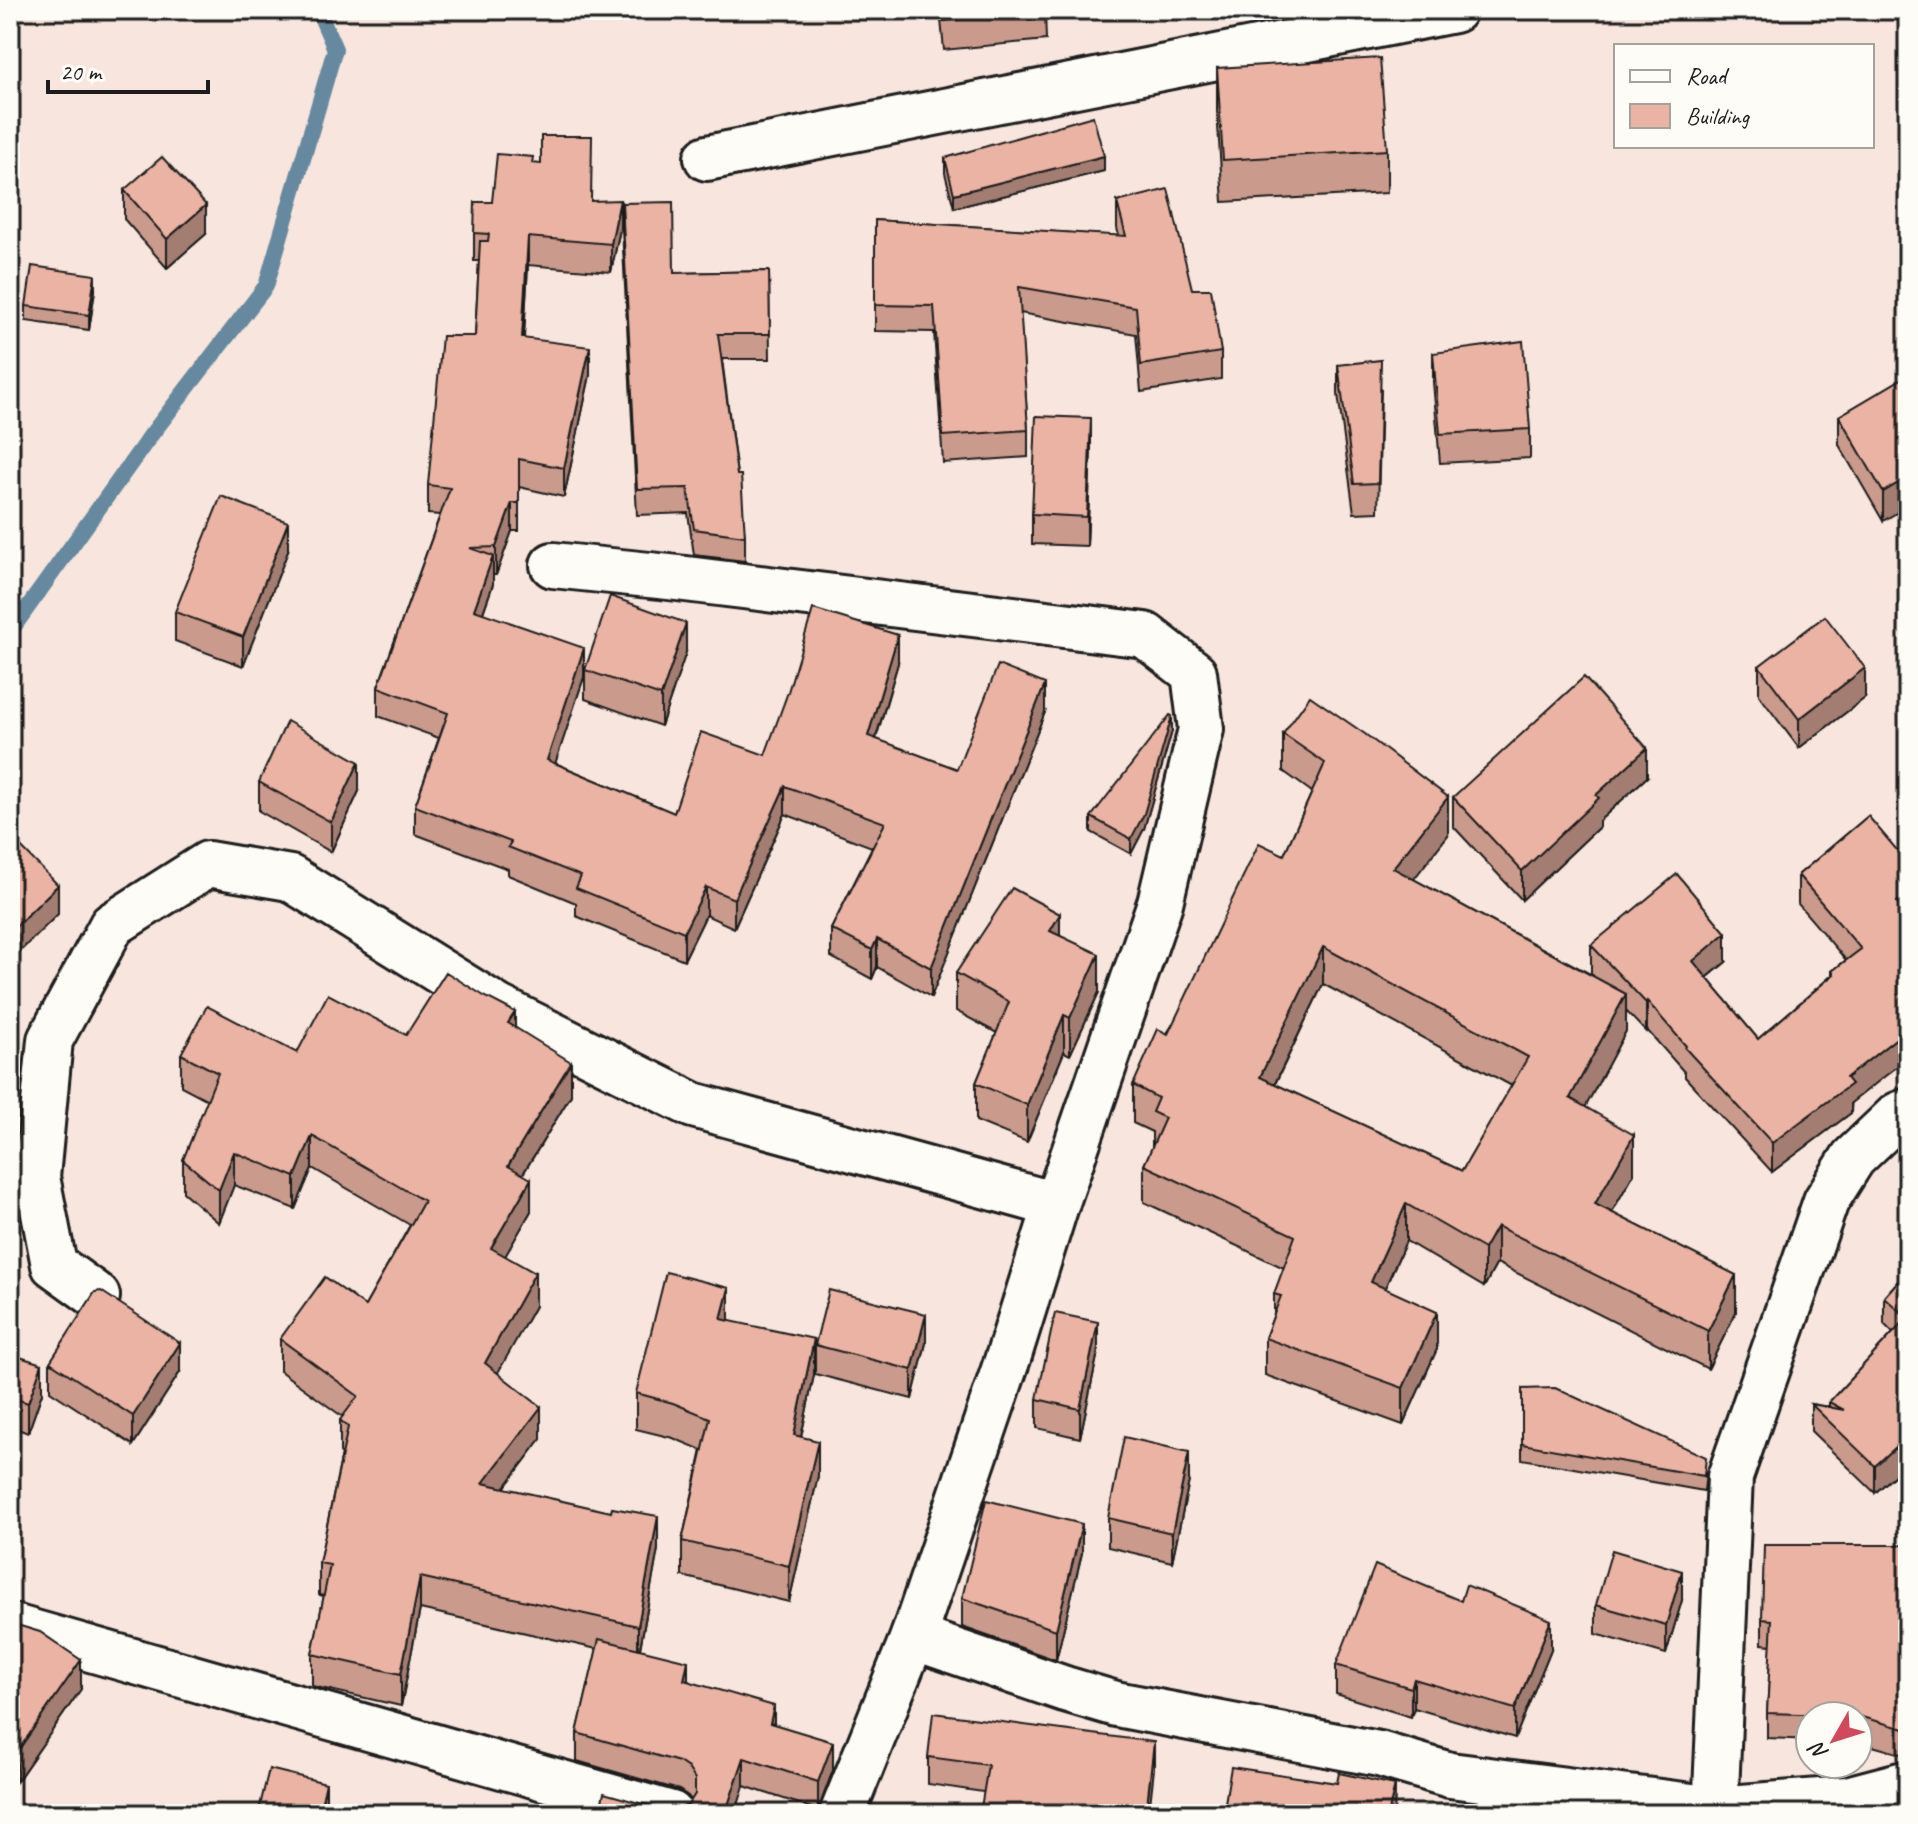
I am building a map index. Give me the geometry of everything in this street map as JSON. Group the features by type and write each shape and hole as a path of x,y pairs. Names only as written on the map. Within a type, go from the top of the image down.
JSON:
{"street":[{"path":"707,158 1454,10"},
{"path":"553,565 1145,635 1194,673 1201,729 1160,903 913,1637 842,1814"},
{"path":"97,1296 54,1265 37,1177 50,1040 112,925 208,864 290,878 497,1007 693,1105 1056,1205"},
{"path":"1715,1811 1730,1477 1826,1201 1853,1158 1898,1115 1908,1111"},
{"path":"10,1626 671,1814"},
{"path":"913,1637 1116,1704 1379,1754 1450,1775 1715,1811 1847,1799 1908,1783"}],"building":[{"path":"943,10 1045,10 1046,11 944,21"},
{"path":"1380,58 1387,150 1223,160 1217,68"},
{"path":"1093,116 1104,156 954,194 945,158"},
{"path":"541,136 592,136 591,201 620,200 611,244 528,237 522,338 590,347 564,468 519,459 519,503 512,503 496,547 470,548 493,556 474,610 584,648 547,760 674,813 701,732 765,755 813,609 898,635 868,736 957,769 998,665 1045,684 931,968 877,939 872,950 831,929 885,823 785,786 734,899 706,887 684,932 576,888 581,876 508,847 511,842 415,806 448,713 378,687 450,488 428,485 442,336 475,336 480,241 488,241 489,234 474,233 475,202 492,202 497,154 533,157 532,163 541,164"},
{"path":"162,157 206,205 167,239 124,190"},
{"path":"1168,189 1192,289 1211,289 1221,352 1141,365 1136,307 1019,287 1028,430 943,436 934,306 875,305 875,220 1126,236 1117,202"},
{"path":"673,202 674,273 769,271 770,334 718,334 737,475 741,475 745,536 694,529 688,488 637,489 622,203"},
{"path":"32,266 95,275 89,315 26,306"},
{"path":"1523,341 1530,429 1440,434 1433,353"},
{"path":"1381,360 1378,483 1354,484 1338,365"},
{"path":"1905,377 1908,382 1908,477 1883,492 1839,416"},
{"path":"1036,416 1091,418 1087,517 1032,514"},
{"path":"221,496 288,522 243,637 175,612"},
{"path":"610,596 686,623 661,696 585,670"},
{"path":"1825,616 1865,668 1799,719 1759,666"},
{"path":"1584,677 1647,748 1522,871 1453,797"},
{"path":"1310,696 1365,734 1448,797 1393,868 1626,994 1570,1098 1634,1135 1595,1204 1736,1275 1708,1331 1497,1226 1484,1249 1406,1204 1371,1282 1437,1312 1403,1388 1265,1338 1281,1296 1274,1294 1295,1236 1144,1165 1165,1118 1152,1112 1158,1098 1133,1085 1158,1029 1168,1034 1259,843 1284,855 1325,763 1283,734","holes":["1323,947 1528,1057 1462,1171 1260,1077"]},
{"path":"1170,715 1144,814 1131,839 1091,817"},
{"path":"287,721 359,762 331,822 259,782"},
{"path":"1868,816 1908,863 1908,892 1897,902 1908,915 1908,1029 1846,1078 1851,1084 1772,1143 1685,1048 1647,1001 1591,945 1677,874 1726,933 1693,961 1758,1039 1834,974 1832,971 1861,949 1798,875"},
{"path":"10,836 58,885 10,932"},
{"path":"1012,888 1060,914 1050,931 1099,954 1070,1018 1064,1015 1027,1105 976,1083 1009,1002 956,973"},
{"path":"446,972 515,1012 508,1023 571,1062 508,1166 531,1179 491,1248 535,1273 485,1363 541,1407 483,1483 611,1512 612,1508 658,1516 638,1626 420,1577 401,1674 312,1654 330,1565 319,1563 348,1427 340,1420 358,1396 280,1339 325,1277 365,1306 424,1201 312,1136 295,1177 234,1152 219,1190 183,1160 218,1073 181,1054 207,1006 297,1053 328,994 406,1035"},
{"path":"1908,1270 1908,1440 1906,1438 1875,1466 1811,1404 1844,1410 1829,1402 1907,1318 1884,1297"},
{"path":"666,1272 729,1288 721,1319 814,1339 794,1435 818,1441 789,1566 682,1541 710,1418 636,1393"},
{"path":"829,1290 926,1314 912,1370 815,1345"},
{"path":"101,1291 180,1343 133,1416 50,1362 95,1292"},
{"path":"1055,1313 1098,1322 1080,1409 1037,1399"},
{"path":"10,1354 42,1364 28,1403 10,1397"},
{"path":"1555,1388 1706,1457 1704,1476 1522,1444 1522,1389"},
{"path":"1124,1437 1189,1452 1172,1533 1108,1518"},
{"path":"986,1500 1082,1524 1056,1630 962,1598"},
{"path":"1764,1545 1908,1545 1908,1730 1874,1720 1874,1700 1794,1700 1794,1714 1767,1713 1772,1620 1762,1619"},
{"path":"1612,1550 1682,1571 1666,1625 1596,1605"},
{"path":"1375,1565 1461,1601 1466,1585 1551,1620 1515,1709 1414,1679 1411,1688 1336,1665"},
{"path":"17,1625 40,1632 81,1660 17,1752 10,1747 10,1635"},
{"path":"599,1639 688,1661 684,1680 774,1706 770,1723 833,1742 818,1782 744,1758 725,1814 599,1814 604,1793 664,1810 676,1810 688,1805 695,1794 695,1779 688,1768 679,1762 577,1733"},
{"path":"933,1713 1154,1742 1146,1814 980,1814 988,1765 928,1757"},
{"path":"1231,1767 1337,1783 1339,1773 1395,1785 1388,1814 1256,1814 1224,1809"},
{"path":"269,1769 326,1783 319,1814 258,1814"}],"waterway":[{"path":"10,632 151,435 266,286 335,49 318,10"}]}
